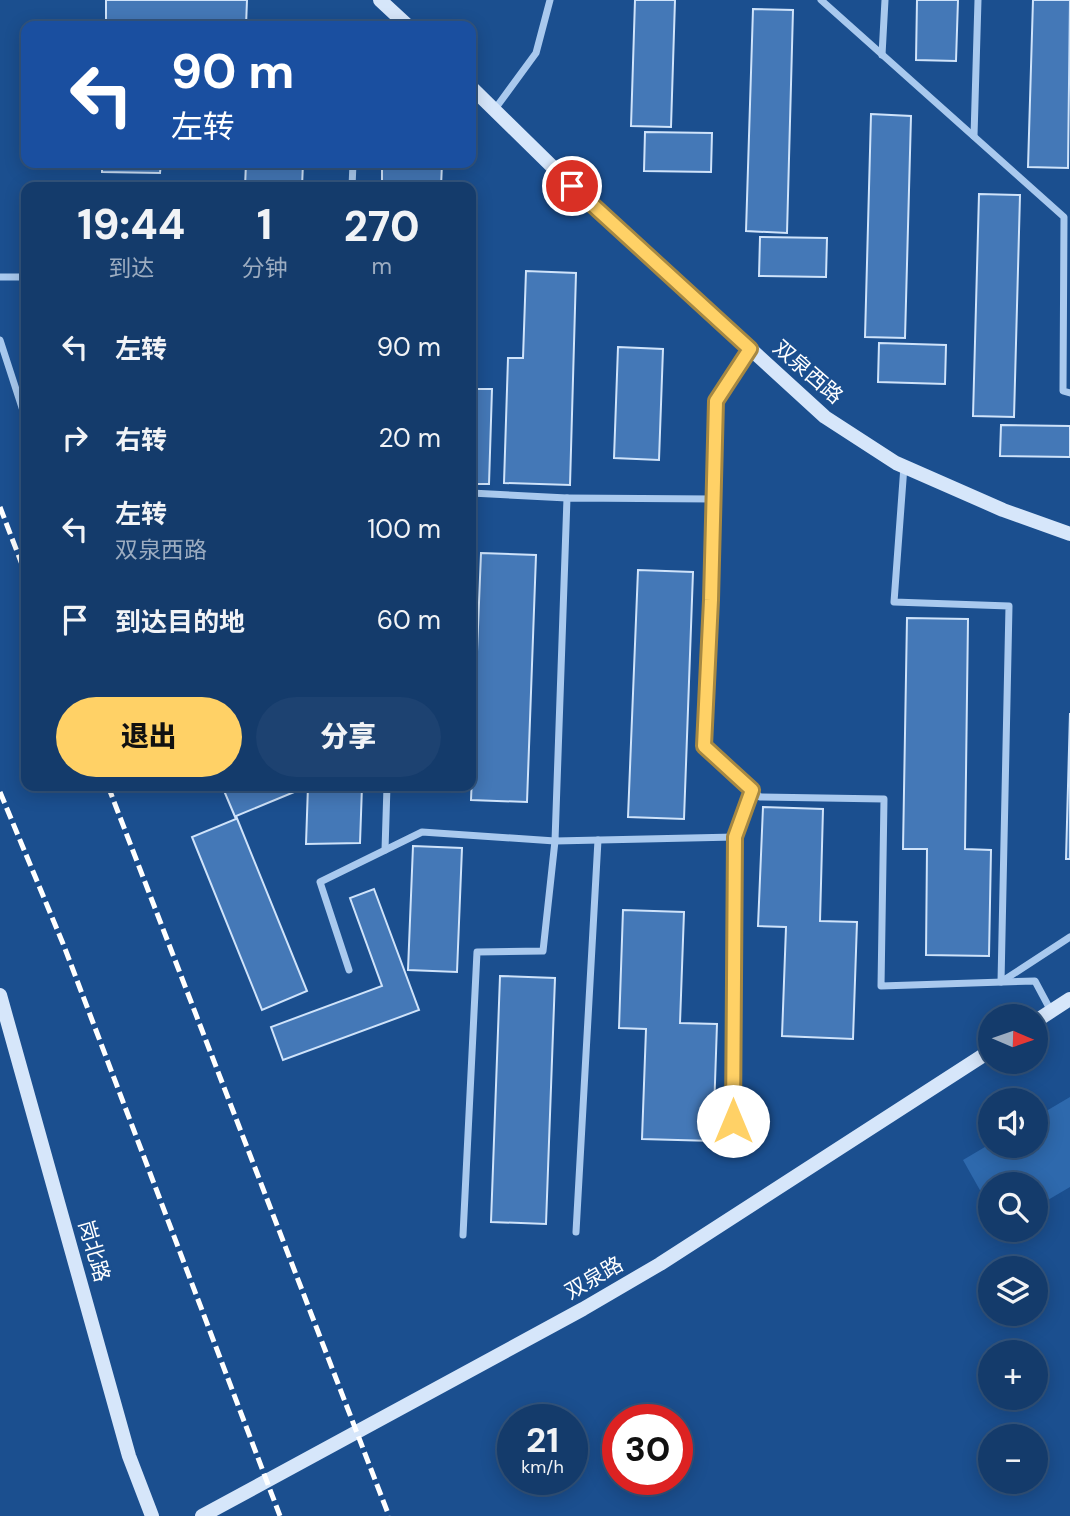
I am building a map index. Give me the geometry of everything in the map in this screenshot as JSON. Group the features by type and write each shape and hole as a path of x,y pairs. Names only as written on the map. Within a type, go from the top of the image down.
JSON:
{"main road":[{"path":"380,0 403,21"},
{"name":"双泉西路","path":"476,92 572,186 825,417 896,463 1003,510 1070,534"},
{"name":"岗北路","path":"0,995 130,1456 152,1516"},
{"path":"1048,1014 1070,999"},
{"name":"双泉路","path":"202,1516 583,1309 660,1264 978,1059"}],"street":[{"path":"495,110 536,53 550,0"},
{"path":"821,0 1064,217 1067,251 1063,391 1070,393"},
{"path":"882,55 885,0"},
{"path":"974,136 978,0"},
{"path":"0,277 21,277"},
{"path":"0,340 21,405"},
{"path":"750,349 716,401 704,746 760,797 884,799 881,986 1035,981 1051,1012"},
{"path":"904,466 894,602 1009,606 1001,982"},
{"path":"476,493 567,498 714,499"},
{"path":"463,1235 477,952 543,951 555,841 567,498"},
{"path":"733,1121 735,837 752,790"},
{"path":"385,850 387,791"},
{"path":"349,970 320,882 422,832 555,841 735,837"},
{"path":"576,1232 598,840"},
{"path":"1001,982 1070,937"}],"shaded area":[{"path":"1070,1097 1070,1187 1048,1200 1048,1172 978,1172 978,1187 963,1160 978,1151 978,1158 1048,1158 1048,1110"}],"building":[{"path":"106,0 247,0 246,21 106,21"},
{"path":"635,0 675,0 671,127 631,126"},
{"path":"917,0 958,0 956,61 916,60"},
{"path":"1033,0 1070,0 1068,168 1028,167"},
{"path":"753,9 793,10 787,233 746,231"},
{"path":"871,114 911,116 905,338 865,337"},
{"path":"645,132 712,133 711,172 644,171"},
{"path":"102,168 160,168 160,173 102,172"},
{"path":"246,168 303,168 302,182 245,182"},
{"path":"382,168 442,168 441,182 382,182"},
{"path":"979,194 1020,195 1014,417 973,416"},
{"path":"760,237 827,238 826,277 759,276"},
{"path":"526,271 576,273 570,485 504,483 508,358 523,358"},
{"path":"879,343 946,345 945,384 878,382"},
{"path":"618,347 663,349 659,460 614,458"},
{"path":"476,389 492,389 489,484 476,484"},
{"path":"1001,425 1070,426 1070,457 1000,456"},
{"path":"481,553 536,555 527,802 471,800 471,791 476,791 476,676"},
{"path":"638,570 693,572 684,819 628,817"},
{"path":"907,618 968,619 965,849 991,850 989,956 926,955 927,849 903,849"},
{"path":"1070,713 1070,859 1066,859"},
{"path":"224,791 297,791 236,816 307,991 262,1010 192,837 236,819"},
{"path":"308,791 362,791 360,843 306,844"},
{"path":"763,807 823,809 820,921 857,922 853,1039 782,1036 786,927 758,926"},
{"path":"413,846 462,848 457,972 408,970"},
{"path":"374,889 419,1010 283,1060 271,1027 382,986 350,898"},
{"path":"623,910 684,912 680,1023 717,1024 713,1141 642,1139 646,1029 619,1028"},
{"path":"500,976 555,978 546,1224 491,1222"}],"railway":[{"path":"0,507 21,562"},
{"path":"110,791 389,1516"},
{"path":"0,792 64,946 280,1516"}],"route":[{"path":"572,186 750,349 716,401 704,746 752,790 735,837 733,1121"}]}
